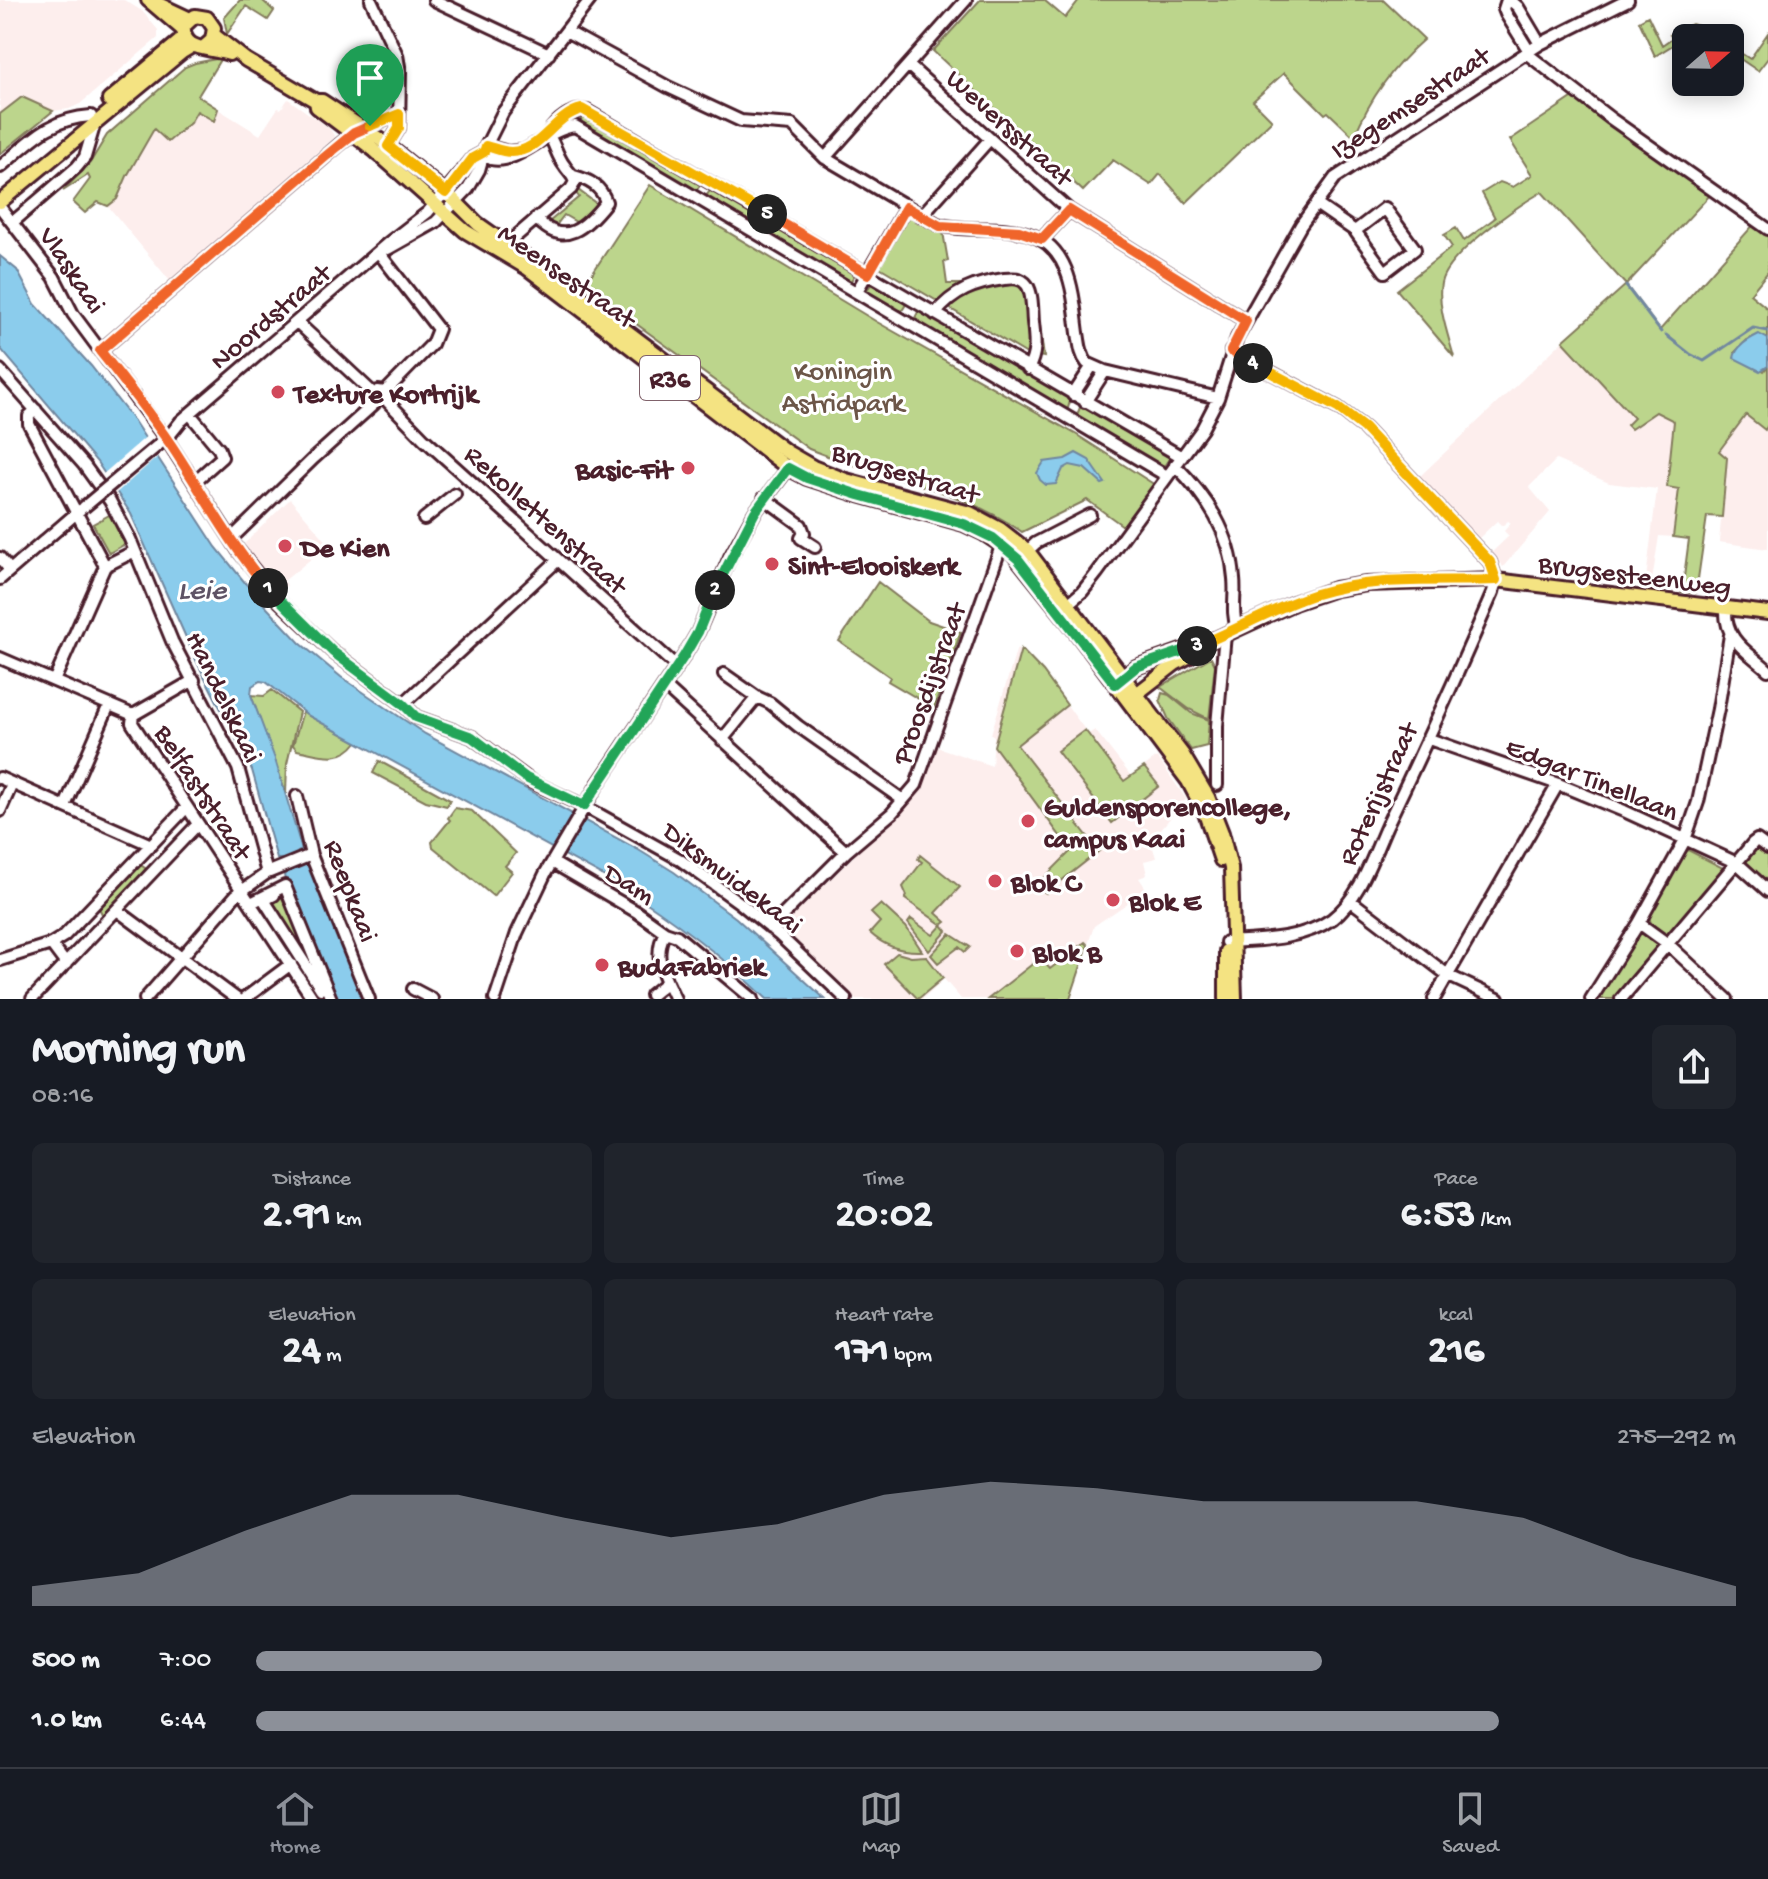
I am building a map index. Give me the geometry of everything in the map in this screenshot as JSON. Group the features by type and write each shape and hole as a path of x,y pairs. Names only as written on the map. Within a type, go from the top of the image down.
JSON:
{"main road":[{"path":"93,119 185,28 149,1"},
{"name":"R36","path":"246,60 205,47 185,28 195,16 207,18 214,28 214,35 246,60 316,101 322,101 381,148 446,193"},
{"path":"0,192 154,75 205,47 214,35"},
{"path":"154,75 205,47"},
{"name":"R36","path":"381,148 440,210"},
{"path":"0,204 31,171"},
{"name":"Meensestraat","path":"446,193 473,220 792,463"},
{"name":"Meensestraat","path":"440,210 465,231 527,268 792,463"},
{"name":"Brugsestraat","path":"792,463 807,478 964,524 1008,542 1023,554 1119,681"},
{"name":"Brugsesteenweg","path":"1119,681 1136,667 1227,633 1316,594 1352,586 1496,580 1768,613"},
{"name":"Brugsesteenweg","path":"1132,697 1175,664 1227,633"},
{"name":"R36","path":"1119,681 1183,755 1214,811 1224,837 1231,868 1226,999"},
{"name":"R36","path":"1230,942 1235,999"}],"street":[{"path":"371,0 397,55 400,72 399,128 381,148"},
{"path":"434,0 549,54"},
{"name":"Noordstraat","path":"0,579 165,432 186,418 388,243 456,203 479,170 485,149 503,112 590,0"},
{"path":"825,158 966,0"},
{"path":"1540,44 1518,7 1508,0 1504,9 1527,52 1610,118 1768,229"},
{"name":"Izegemsestraat","path":"1064,608 1097,573 1202,429 1218,398 1231,351 1246,321 1273,272 1335,178 1540,44 1628,0"},
{"path":"566,31 668,87 741,121 792,125 825,158 940,226 1019,231 1042,239 1053,248 1066,269 1071,282 1080,349 1092,366 1218,398"},
{"name":"Weversstraat","path":"908,65 1069,210 1246,321"},
{"path":"548,134 554,124 573,112 587,111 868,274 1178,461 1222,528 1234,575 1232,615 1227,633 1217,726 1217,785"},
{"path":"100,351 359,131 399,114"},
{"path":"0,167 48,126 58,121 93,119 85,157 13,222"},
{"path":"485,149 491,159 503,161 548,134 575,126 1167,476"},
{"path":"509,246 575,182 548,134"},
{"path":"921,216 990,139"},
{"name":"Noordstraat","path":"440,210 446,193 473,158 485,149"},
{"path":"536,218 557,233 570,233 587,226 606,202 603,191 586,179 574,176"},
{"path":"699,199 709,183"},
{"name":"Vlaskaai","path":"0,204 54,277 73,314 137,398 259,577 333,652 403,704"},
{"path":"1316,204 1355,231 1386,275 1418,253 1385,208 1355,231"},
{"path":"857,291 906,207"},
{"path":"1042,239 1069,210"},
{"path":"231,539 380,398 432,344 438,329 379,253"},
{"path":"935,314 955,295 973,285 1011,278 1021,280 1029,290 1036,349 1028,369"},
{"name":"Rekollettenstraat","path":"297,322 468,483 677,667"},
{"path":"1231,351 1338,408 1364,428 1490,562 1496,580"},
{"path":"1079,399 1092,366"},
{"name":"Handelskaai","path":"0,370 95,479 110,501 135,551 154,601 238,768 266,869"},
{"path":"1068,416 1105,371"},
{"path":"36,410 29,416 29,424 80,510 105,566"},
{"path":"186,418 219,449 222,457 194,482"},
{"path":"495,999 517,933 555,858 583,809 698,632 730,557 764,498 792,463"},
{"path":"424,519 455,494"},
{"path":"764,498 801,525 804,530 801,538 815,547"},
{"path":"1023,554 1090,515"},
{"name":"Proosdijstraat","path":"770,928 916,785 999,552 1008,542"},
{"path":"54,681 105,566 135,551"},
{"path":"0,558 10,570"},
{"path":"403,704 557,561"},
{"name":"Roterijstraat","path":"1230,942 1275,938 1317,928 1333,918 1350,900 1429,739 1496,580"},
{"path":"1591,999 1639,923 1685,840 1698,802 1718,709 1730,635 1726,608"},
{"path":"1730,635 1768,670"},
{"path":"1,663 54,681 133,715 194,680"},
{"path":"724,674 770,703 903,800"},
{"path":"664,686 846,852"},
{"path":"722,740 757,697"},
{"name":"Diksmuidekaai","path":"403,704 416,717 472,737 526,778 679,859 770,928 846,999"},
{"path":"65,806 109,705"},
{"name":"Belfaststraat","path":"133,715 132,723 291,964 324,996"},
{"name":"Edgar Tinellaan","path":"1429,739 1558,784 1737,863 1768,891"},
{"path":"0,778 149,844"},
{"path":"0,811 12,784"},
{"path":"1434,999 1558,784"},
{"name":"Reepkaai","path":"297,796 306,857 369,997"},
{"path":"0,960 51,944 64,936 187,807"},
{"path":"32,999 198,824"},
{"path":"1621,999 1757,840 1768,848"},
{"path":"145,999 242,891 266,869 306,857"},
{"name":"Dam","path":"555,858 665,932 657,950 659,963 675,999"},
{"path":"114,883 129,897"},
{"path":"253,902 285,887"},
{"path":"285,887 324,996 321,998 264,900 285,887"},
{"path":"1350,900 1449,976 1498,999"},
{"path":"117,910 237,999"},
{"path":"1639,923 1668,944 1727,999"},
{"path":"665,932 692,947 753,999"},
{"path":"51,944 66,964"},
{"path":"244,999 291,964"},
{"path":"651,995 667,982"},
{"path":"413,989 432,999"}],"shaded area":[{"path":"0,0 124,0 142,11 158,30 158,38 80,104 53,111 22,97 0,114"},
{"path":"288,99 330,129 335,137 170,281 108,206 117,199 154,129 190,123 197,110 214,121 218,109 260,135"},
{"path":"1563,341 1634,418 1632,429 1656,412 1674,421 1667,486 1679,488 1673,537 1659,536 1651,587 1645,587 1657,489 1609,483 1556,460 1529,487 1550,512 1503,567 1491,553 1509,536 1504,531 1511,523 1508,521 1502,526 1497,521 1478,539 1419,477"},
{"path":"1746,415 1765,430 1768,425 1768,549 1719,542 1727,459 1719,451"},
{"name":"De Kien","path":"290,499 329,544 284,581 287,585 278,592 241,547"},
{"name":"Guldensporencollege, campus Kaai","path":"1017,648 1043,672 1088,734 1095,730 1131,776 1157,757 1186,799 1151,841 1156,858 1144,861 1147,875 1139,878 1147,890 1094,926 1070,999 961,999 944,979 922,999 851,999 780,929 920,790 937,747 992,766 994,736 991,734"}],"green space":[{"path":"240,0 262,0 274,11 268,20 246,6 227,34 224,18"},
{"path":"980,0 1044,0 1065,18 1079,0 1383,0 1424,39 1383,84 1354,137 1328,112 1325,114 1284,73 1253,101 1272,120 1186,203 1160,174 1151,185 1113,160 1083,191 933,51"},
{"path":"1648,16 1662,45 1672,38 1672,45 1655,56 1639,21"},
{"path":"1768,33 1768,58 1758,71 1744,62 1744,55 1750,59"},
{"path":"221,58 198,96 218,109 214,121 197,111 190,123 168,142 154,129 117,199 108,206 98,202 85,213 73,202 90,179 88,175 63,191 90,163 107,135 185,67"},
{"path":"1575,96 1712,193 1626,285 1542,192 1484,232 1455,259 1446,272 1441,283 1440,301 1454,357 1397,290 1452,247 1444,235 1456,228 1464,241 1495,218 1482,193 1500,182 1513,187 1532,175 1510,140"},
{"path":"22,97 53,111 0,154 0,114"},
{"path":"584,115 702,183 695,192 582,126"},
{"path":"583,182 600,194 603,202 574,228 576,222 564,215 554,228 544,220 550,221 579,197 576,193 578,190 597,204 599,197 582,185"},
{"name":"Koningin Astridpark","path":"650,185 877,322 1077,435 1155,485 1123,526 1087,500 1022,532 972,504 809,449 584,286"},
{"path":"713,187 857,271 849,284 707,199"},
{"path":"911,215 926,223 925,226 943,232 948,261 944,262 947,284 1029,284 1035,290 1044,357 1027,354 876,265 905,217"},
{"path":"1755,223 1768,233 1768,272 1750,294 1768,309 1768,339 1759,335 1747,340 1735,352 1764,371 1768,366 1768,425 1765,430 1746,415 1719,451 1727,458 1722,517 1707,516 1696,593 1682,592 1689,539 1673,537 1679,489 1667,487 1674,421 1656,412 1631,429 1627,425 1634,418 1563,341 1626,285 1660,330"},
{"path":"872,283 908,301 900,314 868,294"},
{"path":"920,308 1071,398 1068,408 1065,410 913,322"},
{"path":"1081,405 1086,405 1171,456 1162,469 1076,417"},
{"path":"111,514 127,543 109,553 93,524"},
{"path":"878,582 929,621 961,632 934,708 888,681 890,677 839,641"},
{"path":"1021,649 1043,672 1067,705 1017,745 1099,851 1046,893 1036,886 1071,851 994,746"},
{"path":"1211,657 1215,665 1209,719 1189,709 1160,687"},
{"path":"272,690 299,712 287,764 286,794 251,695 264,696"},
{"path":"1162,693 1191,713 1209,720 1207,746 1191,750 1168,718 1160,700"},
{"path":"303,711 357,742 344,753 330,756 297,750 293,745"},
{"path":"1085,730 1124,781 1144,767 1159,786 1112,823 1057,751"},
{"path":"379,761 450,800 447,806 426,801 373,773"},
{"path":"455,808 472,811 516,853 505,866 512,872 493,896 433,847 432,842 450,820 448,818"},
{"path":"1759,847 1768,854 1768,886 1748,869 1746,858"},
{"path":"1686,849 1725,869 1671,936 1667,936 1651,923 1649,917"},
{"path":"920,855 960,887 936,913 946,922 942,925 905,899 907,896 903,887 922,862 918,859"},
{"path":"136,866 145,868 144,874 107,914 102,914 98,906"},
{"path":"284,889 326,993 265,901"},
{"path":"881,904 906,927 922,951 894,948 870,933 880,922 871,913"},
{"path":"911,919 933,935 942,925 947,931 929,951 908,923"},
{"path":"1642,928 1664,945 1618,999 1596,999"},
{"path":"950,934 970,947 965,952 959,947 938,963 931,955"},
{"path":"1085,942 1088,945 1070,999 988,999 1040,958 1050,969"},
{"path":"897,953 911,957 926,956 943,978 918,999 884,964"}],"water":[{"name":"Leie","path":"0,256 17,270 35,304 91,366 134,421 216,547 300,643 341,677 425,734 674,872 736,918 825,999 767,999 696,938 618,884 309,716 266,682 260,681 252,686 251,695 275,759 302,850 298,852 304,865 308,864 362,999 333,999 285,880 287,873 281,859 277,859 252,770 196,660 131,514 97,462 0,348"},
{"path":"1759,334 1768,339 1768,366 1760,371 1734,358 1740,346"},
{"path":"1076,453 1089,460 1105,483 1102,484 1084,468 1070,465 1063,469 1056,484 1046,485 1040,480 1037,473 1044,462 1065,459"}],"pier":[{"path":"148,435 161,454 115,494 102,475"}],"waterway":[{"path":"1626,286 1661,332"},
{"path":"1666,335 1704,361 1753,328 1768,331"}],"place":[{"name":"Texture Kortrijk","path":"278,392"},
{"name":"Basic-Fit","path":"688,468"},
{"name":"De Kien","path":"285,546"},
{"name":"Sint-Elooiskerk","path":"772,564"},
{"name":"Guldensporencollege, campus Kaai","path":"1028,821"},
{"name":"Blok C","path":"995,881"},
{"name":"Blok E","path":"1113,900"},
{"name":"Blok B","path":"1017,951"},
{"name":"BudaFabriek","path":"602,965"}],"route":[{"path":"582,109 868,274 906,207 940,226 1019,231 1042,239 1069,210 1203,297 1246,321 1231,351 1338,408 1364,428 1490,562 1496,580 1367,584 1316,594 1218,638 1136,667 1115,684 1018,559 993,538 964,524 859,495 807,478 788,468 740,538 684,656 584,806 532,782 472,737 416,717 333,652 280,602 238,550 171,446 100,351 325,157 354,133 370,126 399,114 399,128 388,146 446,193 486,146 508,152 522,151 548,134 554,124 582,109"}]}
